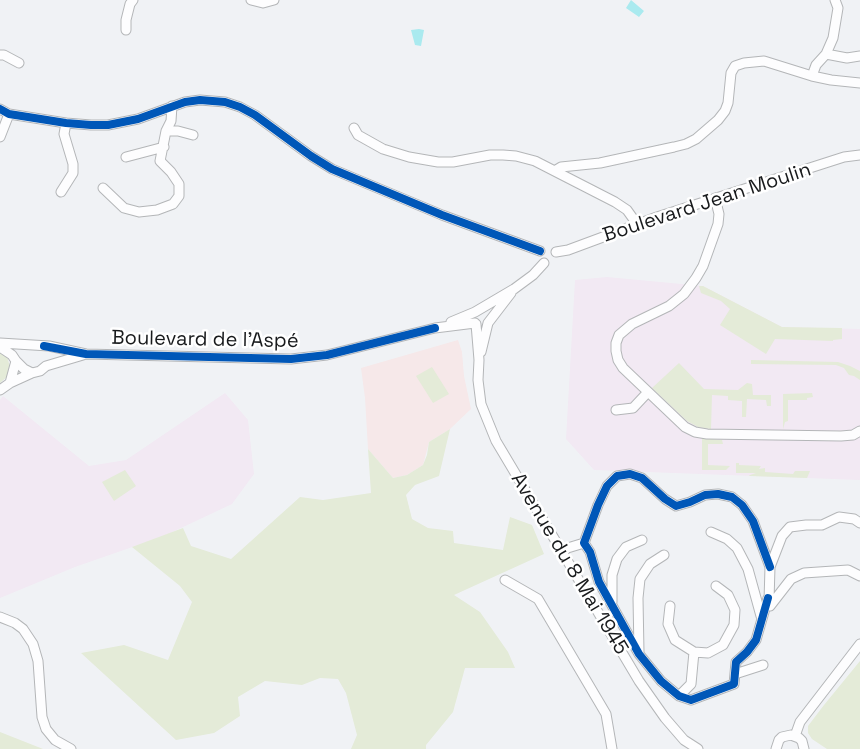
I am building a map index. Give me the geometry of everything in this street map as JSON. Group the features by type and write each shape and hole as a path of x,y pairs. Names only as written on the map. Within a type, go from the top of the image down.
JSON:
{"street":[{"path":"126,30 129,4 134,0"},
{"path":"251,0 263,3 274,0"},
{"path":"812,76 816,65 826,54 833,38 838,8 835,0"},
{"path":"826,54 847,58 860,56"},
{"path":"0,55 19,63"},
{"path":"556,170 561,167 600,163 674,147 696,139 718,120 724,111 728,103 730,73 735,66 744,63 764,61 812,76 860,83"},
{"path":"0,137 5,112 66,123 108,125 138,119 185,102 200,100 225,102 255,115 332,169 442,216 540,251"},
{"path":"103,188 124,208 139,212 157,210 173,204 179,196 179,184 160,161 166,131 171,121 172,106"},
{"path":"61,192 73,173 71,154 66,146 64,134 66,123"},
{"path":"354,128 358,135 383,149 409,157 453,162 490,155 516,156 536,161 615,202 627,210 637,224"},
{"path":"166,131 193,135"},
{"path":"126,157 164,147"},
{"name":"Boulevard Jean Moulin","path":"556,252 568,250 715,198 844,157 860,155"},
{"path":"715,198 719,214 718,224 696,279 684,294 669,306 624,329 616,343 618,360 623,368 685,427 706,434 841,436 853,435 860,431"},
{"path":"550,246 556,252 550,263 540,259 540,251 544,247 550,246"},
{"name":"Boulevard de l'Aspé","path":"435,328 478,310 514,289 533,275 544,262"},
{"name":"Boulevard de l'Aspé","path":"489,322 514,289"},
{"path":"478,310 489,312 489,322 481,326 473,318 478,310"},
{"name":"Avenue du 8 Mai 1945","path":"479,360 489,322"},
{"name":"Boulevard de l'Aspé","path":"44,346 86,354 236,359 307,358 435,328 476,323"},
{"name":"Avenue du 8 Mai 1945","path":"476,323 481,404 496,441 639,681 684,740 698,749"},
{"path":"0,345 44,346 49,360 40,371 10,383 0,390"},
{"path":"0,345 24,369 33,373"},
{"path":"10,383 16,353 25,345"},
{"name":"Boulevard de l'Aspé","path":"46,366 86,354"},
{"path":"616,410 633,408 648,392"},
{"path":"584,543 607,486 617,476 630,474 642,478 676,506 705,495 718,494 732,497 742,505 753,521 770,567"},
{"path":"769,602 770,567 782,536 790,527 822,525 839,517 854,519 860,523"},
{"path":"711,532 727,539 737,548 748,569 762,616"},
{"path":"611,605 612,575 617,559 626,547 642,540"},
{"path":"561,550 584,543"},
{"path":"584,543 590,552 599,582 639,654 661,681 679,696 691,700 734,684 736,662 756,640 762,616 769,602 791,579 804,573 848,570 860,576"},
{"path":"639,654 640,579 650,564 664,555"},
{"path":"505,580 538,599 606,714 612,749"},
{"path":"670,606 668,624 675,640 694,652 708,653 723,645 734,625 735,610 728,595 716,586"},
{"path":"0,617 23,629 33,644 38,661 42,717 46,729 55,740 71,749"},
{"path":"795,736 800,722 860,644"},
{"path":"679,696 691,684 694,652"},
{"path":"735,674 763,665"},
{"path":"776,749 777,744 786,735 795,736 802,741 804,749"}],"shaded area":[{"path":"607,277 703,286 782,327 860,329 860,480 594,470 566,439 575,280"},
{"path":"458,340 471,409 450,429 429,442 423,465 407,475 393,478 368,449 361,368"},
{"path":"225,393 248,420 254,474 232,504 164,536 75,567 0,598 0,400 3,396 89,466 126,460"}],"green space":[{"path":"699,286 782,327 842,328 842,339 833,341 775,339 766,354 720,325 730,309 721,301 701,293"},
{"path":"0,350 7,356 10,367 8,376 0,383"},
{"path":"751,360 838,362 860,371 860,380 836,365 751,364"},
{"path":"679,363 704,389 738,390 747,383 752,384 753,395 771,395 771,406 767,406 766,400 747,399 746,417 742,417 742,401 728,400 728,396 712,395 711,429 698,427 687,421 652,388"},
{"path":"432,367 449,394 433,403 416,376"},
{"path":"812,393 813,397 807,400 788,400 788,421 785,422 783,429 783,394"},
{"path":"450,429 439,476 415,485 406,495 412,519 428,528 453,531 454,543 503,550 510,517 532,525 544,554 454,595 480,612 508,652 515,668 465,668 453,712 426,745 426,749 351,749 357,735 346,693 338,679 320,678 302,685 265,681 238,697 240,716 214,733 176,740 81,653 124,645 168,660 192,602 180,586 132,547 183,528 191,546 231,559 300,497 323,500 371,493 368,449 393,478 407,475 423,465 429,442"},
{"path":"702,438 722,440 723,444 708,444 708,465 730,466 726,470 702,470"},
{"path":"736,463 761,466 759,469 765,468 765,472 793,474 795,471 810,471 807,478 749,476 756,473 736,473"},
{"path":"125,470 136,486 114,501 102,482"},
{"path":"860,661 860,749 827,749 812,739 808,733 808,726"},
{"path":"0,732 38,747 43,749 0,749"}],"water":[{"path":"631,0 644,11 639,17 626,8"},
{"path":"411,30 424,30 421,46 415,45"}],"cycle path":[{"path":"0,109 9,114 66,123 108,125 138,119 185,102 200,100 225,102 255,115 332,169 442,215 540,251"},
{"path":"44,346 86,354 291,359 327,355 435,328"},
{"path":"768,598 756,640 736,662 734,684 691,700 679,696 661,681 639,654 599,582 590,552 584,543 607,486 617,476 630,474 642,478 676,506 705,495 718,494 732,497 742,505 753,521 770,567"}]}
